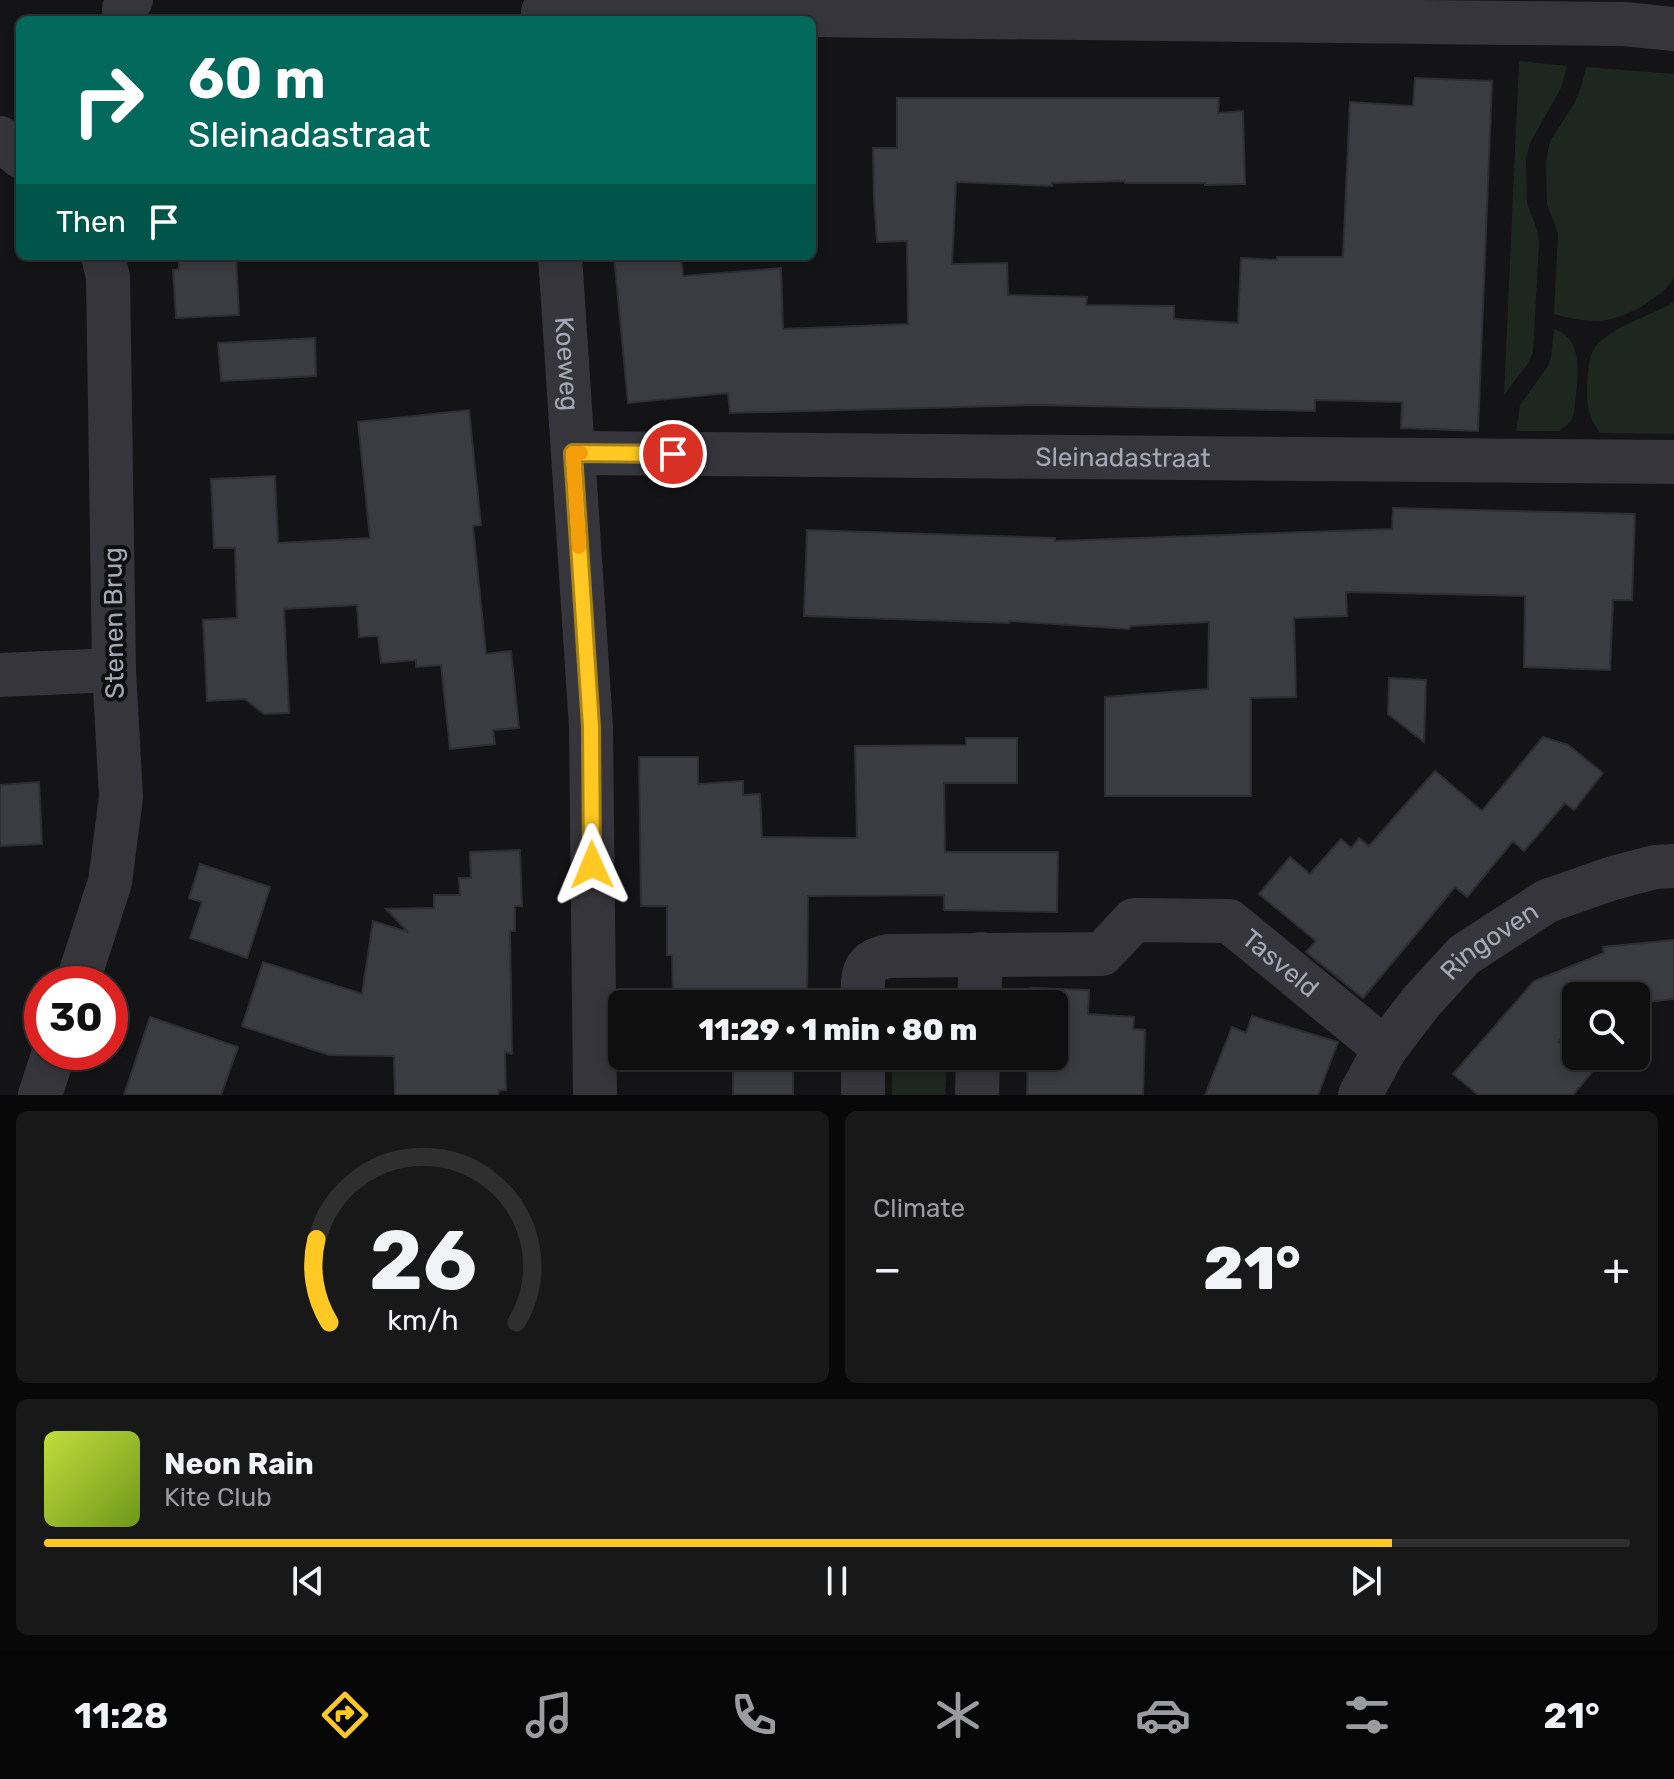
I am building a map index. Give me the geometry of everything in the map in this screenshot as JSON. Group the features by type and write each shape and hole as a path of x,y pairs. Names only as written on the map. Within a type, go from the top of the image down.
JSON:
{"street":[{"path":"543,11 1625,12 1674,29"},
{"path":"0,138 16,152"},
{"name":"Stenen Brug","path":"83,966 110,882 121,797 114,670 108,277 104,260"},
{"name":"Koeweg","path":"560,260 591,727 595,1095"},
{"name":"Sleinadastraat","path":"573,453 1674,462"},
{"path":"0,675 114,670"},
{"name":"Ringoven","path":"1360,1095 1385,1049 1421,1002 1464,955 1547,901 1655,867 1674,866"},
{"name":"Tasveld","path":"863,990 866,970 877,958 1102,954 1134,920 1229,921 1385,1049"},
{"path":"980,990 981,954"},
{"path":"40,1095 48,1070"},
{"path":"863,1070 863,1095"},
{"path":"977,1095 978,1070"}],"shaded area":[{"path":"1519,61 1567,66 1561,88 1530,143 1526,159 1527,203 1538,232 1539,244 1533,352 1504,395"},
{"path":"1586,67 1674,74 1674,278 1640,307 1619,317 1598,321 1554,314 1558,233 1547,204 1546,160 1550,141 1574,104"},
{"path":"1674,302 1674,434 1600,433 1591,417 1587,399 1588,370 1596,346 1616,330"},
{"path":"1554,329 1565,335 1576,353 1578,377 1574,414 1560,431 1516,431 1520,405 1548,366"},
{"path":"892,1070 947,1070 945,1095 892,1095"}],"building":[{"path":"1415,78 1492,81 1478,431 1401,428 1402,402 1315,400 1315,411 1035,405 730,413 728,393 628,403 614,260 681,260 683,276 781,268 783,329 908,324 907,241 877,242 874,197 873,148 897,148 897,98 1219,98 1218,113 1243,111 1245,184 1125,181 1052,183 1052,186 956,182 952,264 1007,263 1008,295 1087,297 1086,305 1174,306 1174,319 1238,323 1241,258 1343,257 1350,102 1413,106"},
{"path":"179,260 236,260 239,315 176,318 173,270 179,269"},
{"path":"315,338 316,376 221,381 218,343"},
{"path":"469,410 481,525 473,526 486,654 511,651 519,728 493,730 495,744 450,749 441,665 416,667 416,660 381,663 378,636 359,637 357,605 284,609 289,713 264,714 245,699 207,701 203,620 237,618 235,548 214,548 211,479 275,476 278,543 370,538 358,422"},
{"path":"1393,508 1635,514 1632,600 1613,600 1610,670 1524,667 1525,596 1346,592 1347,616 1294,618 1296,697 1251,698 1251,796 1105,796 1105,697 1208,689 1209,622 1131,626 1129,629 1009,621 804,616 807,530 1055,538 1055,541 1392,529"},
{"path":"1389,678 1426,680 1424,742 1388,714"},
{"path":"1543,737 1568,745 1603,773 1574,810 1565,803 1524,851 1513,841 1467,897 1455,887 1363,998 1306,952 1316,941 1259,894 1290,857 1310,874 1341,839 1351,848 1359,838 1369,846 1435,771 1482,811"},
{"path":"966,738 1017,738 1017,783 944,783 945,852 1058,852 1057,912 944,910 944,895 808,896 807,990 673,990 672,955 667,955 667,906 641,906 639,757 698,757 698,784 743,781 743,795 760,794 762,837 857,838 855,746 966,745"},
{"path":"39,782 42,844 0,846 0,785"},
{"path":"520,850 522,906 515,906 515,931 510,931 512,1054 505,1052 506,1090 499,1090 498,1095 395,1095 394,1056 329,1055 242,1026 263,962 362,994 373,921 408,932 386,909 434,908 434,895 460,895 459,878 471,878 470,852"},
{"path":"200,864 270,887 247,958 190,938 202,902 189,898"},
{"path":"1674,940 1674,999 1650,1002 1650,982 1562,982 1562,1038 1558,1042 1562,1045 1562,1070 1593,1071 1573,1095 1478,1095 1453,1074 1534,981 1604,953 1603,947"},
{"path":"1030,988 1089,990 1088,1014 1134,1017 1133,1029 1145,1030 1143,1095 1027,1095 1028,1070 1068,1070 1068,990"},
{"path":"1252,1016 1338,1042 1318,1095 1205,1095 1232,1027 1246,1033"},
{"path":"150,1017 238,1047 221,1095 124,1095"},
{"path":"733,1070 793,1070 793,1095 733,1095"}],"slow traffic":[{"path":"579,547 573,453 581,453"}],"route":[{"path":"592,865 591,727 573,453 673,454"}]}
